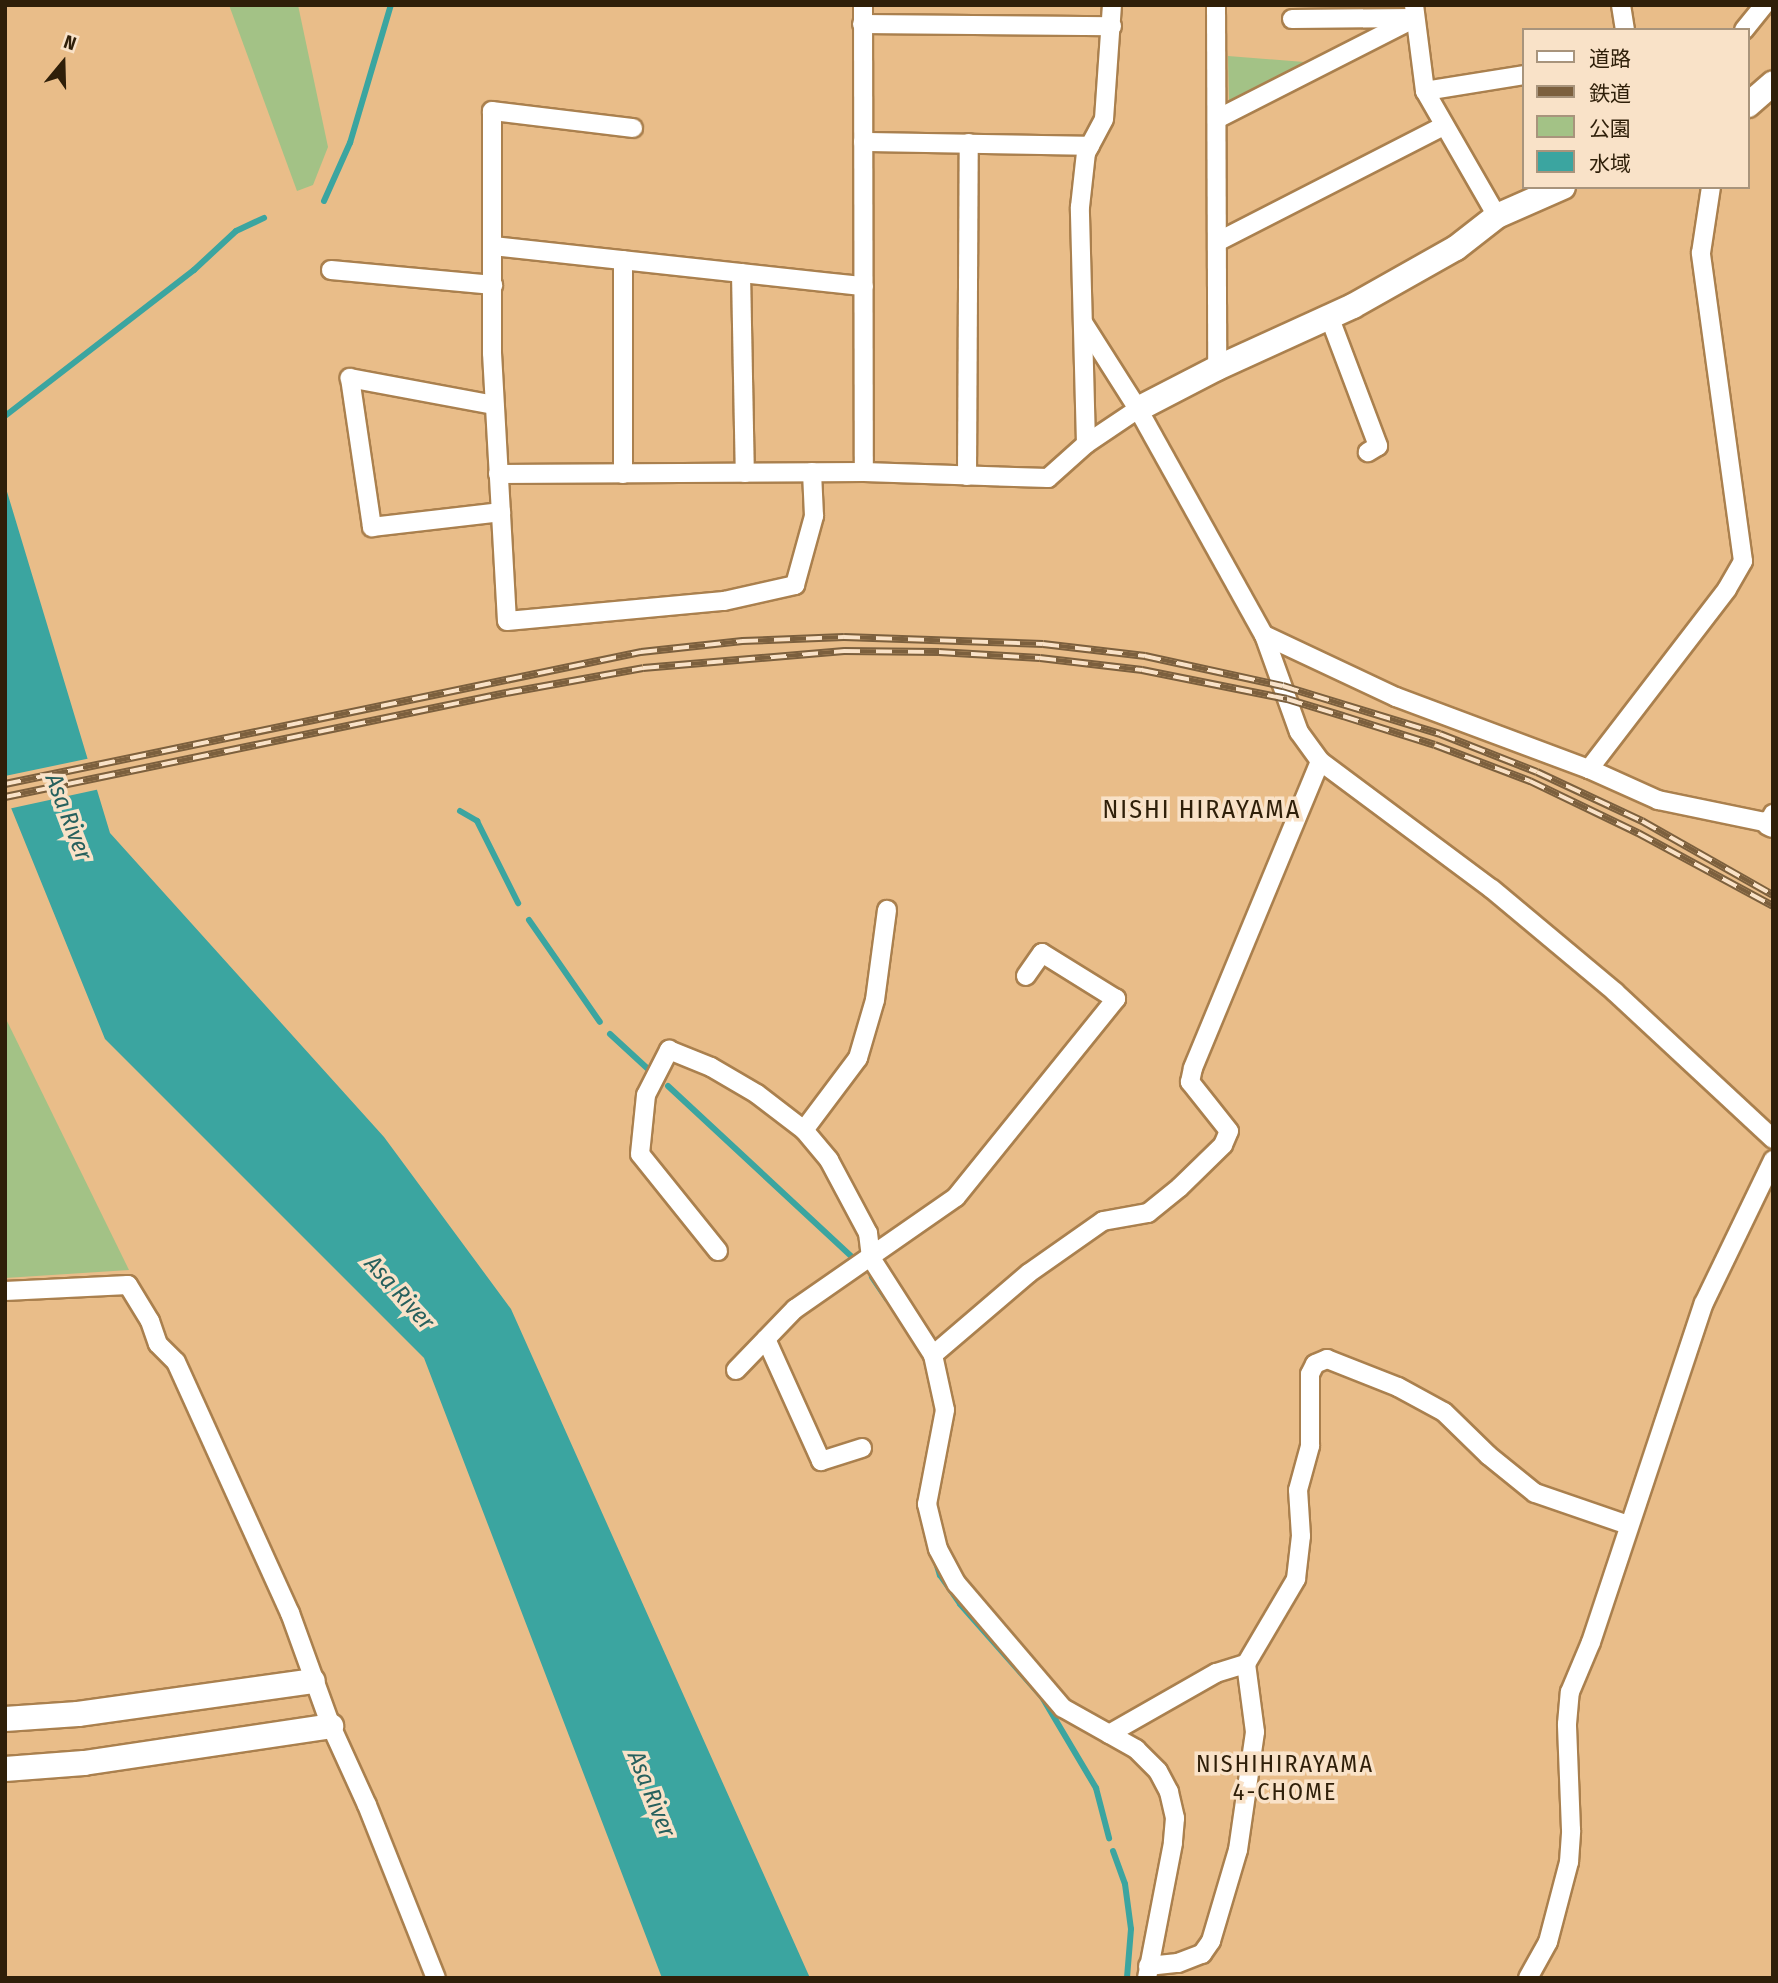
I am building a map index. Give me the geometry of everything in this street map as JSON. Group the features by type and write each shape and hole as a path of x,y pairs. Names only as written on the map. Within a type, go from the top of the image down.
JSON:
{"street":[{"path":"863,5 863,472"},
{"path":"1086,444 1080,207 1082,170 1090,146 1104,119 1112,5"},
{"path":"1216,5 1217,368"},
{"path":"1621,5 1625,28"},
{"path":"1746,28 1764,5"},
{"path":"1216,119 1414,12"},
{"path":"1292,19 1414,12"},
{"path":"1414,12 1425,91 1497,216"},
{"path":"862,24 1112,26"},
{"path":"1425,91 1522,75"},
{"path":"1750,103 1773,83"},
{"path":"633,128 492,111 494,405 506,621 724,601 795,586 814,516 812,472"},
{"path":"1217,242 1444,126"},
{"path":"863,142 1090,146"},
{"path":"967,476 969,143"},
{"path":"498,474 863,472 1048,478 1086,444 1138,410 1217,368 1353,306 1456,248 1497,216 1558,189"},
{"path":"1589,769 1727,589 1743,561 1701,253 1711,189"},
{"path":"493,246 864,286"},
{"path":"623,260 623,474"},
{"path":"331,270 493,285"},
{"path":"741,273 744,473"},
{"path":"1329,316 1378,446 1368,452"},
{"path":"1084,324 1138,410 1264,635 1299,732 1321,761 1502,898 1615,992 1773,1139"},
{"path":"494,405 350,378 372,527 501,512"},
{"path":"1264,635 1396,697 1589,769 1658,800 1772,821"},
{"path":"933,1355 1029,1273 1103,1221 1148,1213 1180,1187 1223,1145 1229,1131 1190,1082 1193,1068 1321,761"},
{"path":"804,1130 858,1058 875,1000 887,910"},
{"path":"736,1370 795,1309 956,1197 1116,999 1042,953 1026,976"},
{"path":"718,1251 640,1154 646,1095 669,1050 711,1067 757,1094 804,1130 829,1160 856,1206 868,1233 871,1258 933,1355 944,1410 927,1504 938,1549 957,1584 1063,1708 1136,1749 1158,1771 1170,1792 1175,1818 1173,1843 1148,1972 1202,1954 1211,1941 1238,1850 1255,1732 1250,1716 1246,1664 1296,1579 1301,1536 1298,1490 1310,1446 1310,1374 1315,1364 1327,1359 1398,1387 1444,1412 1488,1455 1535,1493 1629,1525"},
{"path":"1528,1978 1548,1942 1569,1862 1571,1830 1567,1724 1570,1692 1591,1642 1704,1303 1773,1160"},
{"path":"5,1291 128,1286 150,1321 158,1344 176,1362 290,1613 313,1681 367,1805 436,1978"},
{"path":"765,1339 821,1461 862,1448"},
{"path":"1109,1734 1216,1673 1246,1664"},
{"path":"5,1719 78,1714 313,1681"},
{"path":"5,1769 84,1763 331,1726"}],"green space":[{"path":"229,5 298,5 328,147 313,185 297,191"},
{"path":"1228,56 1317,63 1229,102"},
{"path":"5,1017 129,1270 5,1278"}],"water":[{"name":"Asa River","path":"5,485 110,833 384,1137 511,1309 810,1978 662,1978 424,1358 105,1039 5,793"}],"pier":[{"path":"91,758 100,789 8,809 5,776"}],"waterway":[{"path":"324,201 350,143 391,5"},
{"path":"5,416 194,270 236,231 264,218"},
{"path":"460,811 477,821 518,903"},
{"path":"529,920 600,1022"},
{"path":"610,1034 648,1069"},
{"path":"668,1086 854,1259"},
{"path":"872,1277 887,1299"},
{"path":"935,1559 940,1575 960,1604 1042,1697 1096,1788 1109,1838"},
{"path":"1113,1851 1125,1884 1131,1929 1127,1978"}],"railway":[{"path":"5,784 641,652 742,641 844,637 1043,644 1145,656 1283,686 1440,734 1537,772 1642,821 1773,895"},
{"path":"5,797 506,693 643,668 844,651 939,652 1040,658 1142,670 1287,699 1435,745 1530,781 1638,833 1773,906"}],"district":[{"name":"NISHI HIRAYAMA","path":"1202,810"},
{"name":"NISHIHIRAYAMA 4-CHOME","path":"1285,1779"}]}
